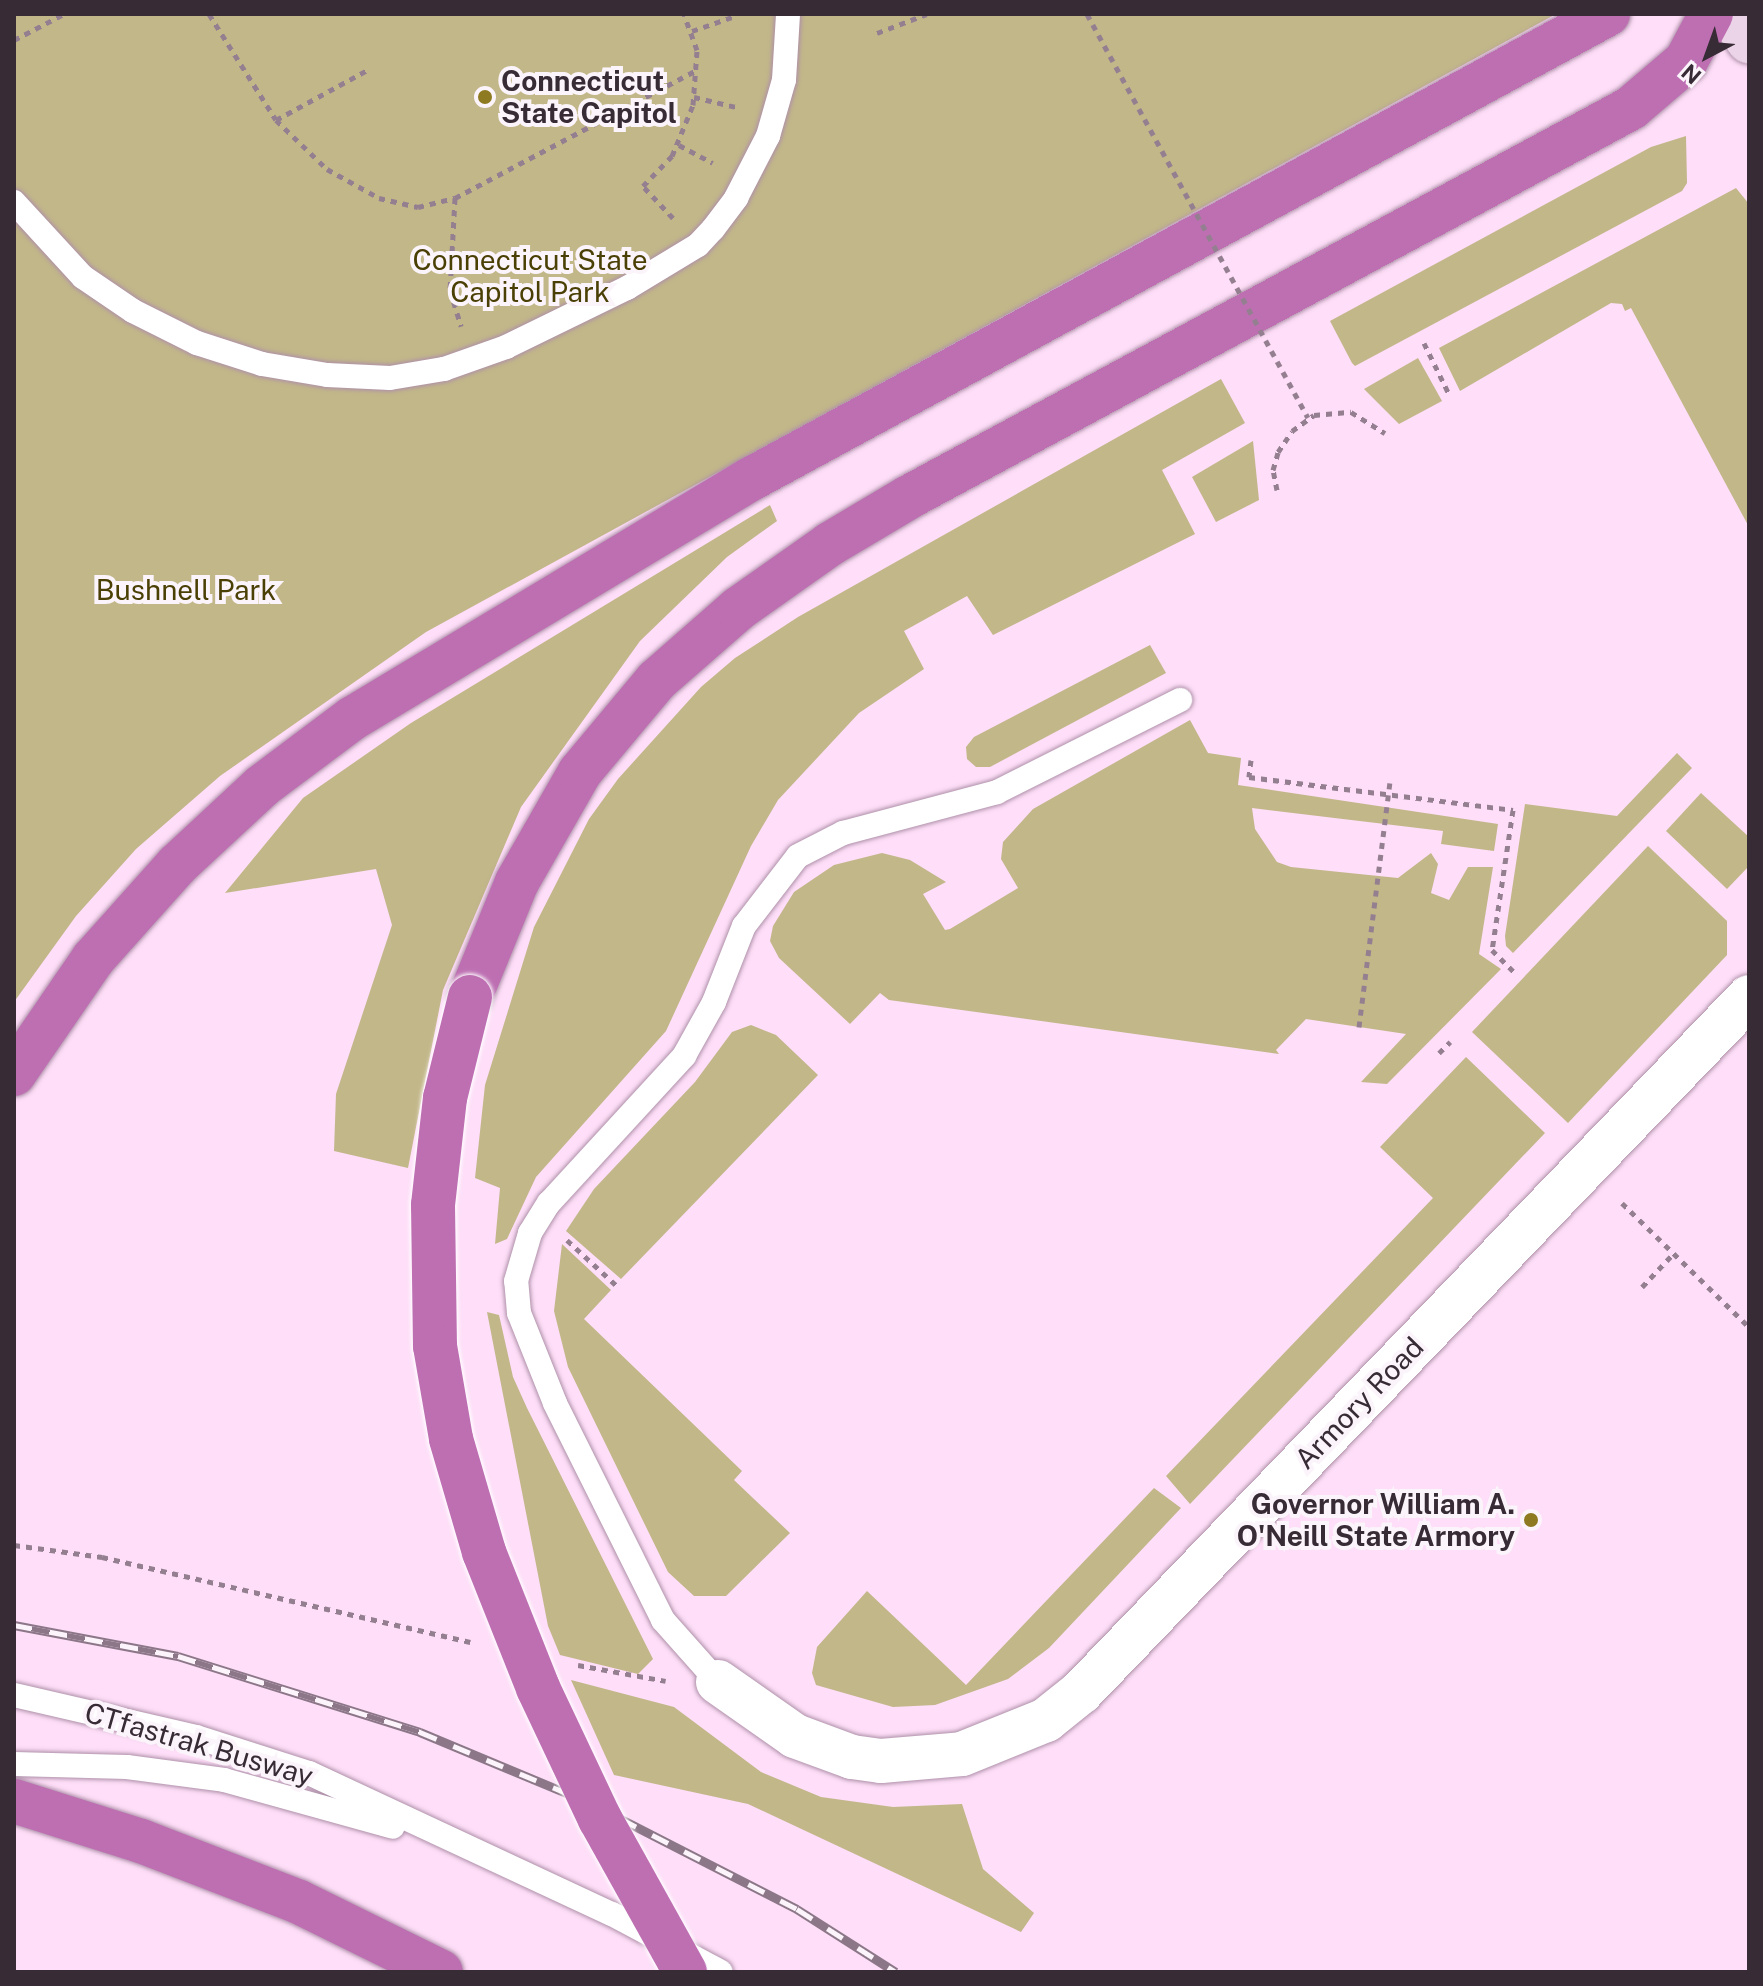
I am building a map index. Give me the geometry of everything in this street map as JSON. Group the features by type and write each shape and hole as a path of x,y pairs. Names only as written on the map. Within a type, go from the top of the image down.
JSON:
{"highway":[{"path":"14,1074 93,959 177,865 262,786 365,711 805,449 1608,14"},
{"path":"685,1972 600,1819 538,1688 484,1552 451,1439 435,1346 433,1205 445,1098 470,997 517,882 580,772 649,689 738,609 830,544 909,497 1631,108 1686,61 1711,14"},
{"path":"14,1801 141,1841 284,1896 441,1972"}],"main road":[{"path":"1729,14 1749,42"}],"street":[{"name":"Armory Road","path":"718,1682 795,1736 841,1754 881,1761 962,1754 1046,1720 1092,1680 1743,1015"}],"lane":[{"path":"14,202 83,277 133,311 197,343 262,364 327,375 390,378 444,369 540,332 627,288 698,245 736,198 768,136 784,80 788,14"},
{"path":"718,1682 663,1620 555,1403 519,1313 519,1263 540,1215 684,1056 714,1002 744,926 798,856 843,833 1009,787 1180,700"},
{"name":"CTfastrak Busway","path":"14,1695 183,1734 309,1773 465,1849 612,1914 721,1972"},
{"name":"CTfastrak Busway","path":"14,1764 127,1767 224,1780 465,1849"}],"path":[{"path":"14,40 64,14"},
{"path":"209,14 276,120 327,169 379,198 418,207 455,198 697,70"},
{"path":"643,186 682,138 697,70 692,31 684,14"},
{"path":"877,33 927,14"},
{"path":"1087,14 1308,418"},
{"path":"692,31 735,16"},
{"path":"276,120 369,69"},
{"path":"450,290 455,198"},
{"path":"1424,343 1450,396"},
{"path":"1277,490 1273,470 1278,452 1308,418 1351,412 1385,433"},
{"path":"1251,760 1249,777 1513,810 1492,950 1515,973"},
{"path":"1359,1027 1390,782"},
{"path":"1439,1053 1450,1042"},
{"path":"1622,1203 1749,1327"},
{"path":"540,1215 616,1285"},
{"path":"1642,1287 1673,1254"},
{"path":"14,1545 102,1557 475,1643"},
{"path":"568,1663 646,1680 718,1682"}],"green space":[{"name":"Connecticut State Capitol Park","path":"14,14 1556,14 426,632 220,776 136,849 76,916 14,1002"},
{"path":"1686,136 1687,183 1682,191 1355,366 1352,363 1330,321 1651,147"},
{"path":"1736,188 1749,204 1749,527 1631,308 1625,311 1622,304 1611,303 1460,391 1439,348"},
{"path":"1418,358 1442,401 1399,424 1364,389"},
{"path":"1221,379 1245,423 1162,470 1195,534 993,635 967,596 904,631 924,669 859,713 778,800 751,846 666,1031 536,1177 507,1239 495,1244 500,1188 475,1178 485,1085 534,927 589,819 618,779 701,687 735,658 798,617"},
{"path":"1253,441 1259,500 1216,522 1192,477"},
{"path":"770,505 777,521 727,557 640,641 521,807 443,990 408,1168 334,1151 336,1094 392,925 376,869 225,893 303,798 411,723"},
{"path":"1150,645 1166,673 990,767 976,767 967,759 966,747 974,737"},
{"path":"1190,720 1208,753 1241,758 1238,785 1498,824 1494,851 1441,844 1443,831 1252,808 1255,829 1277,862 1291,867 1398,878 1431,853 1438,864 1431,893 1449,900 1468,867 1493,867 1479,954 1501,969 1387,1084 1361,1082 1406,1034 1306,1019 1276,1050 1279,1054 889,1000 880,993 850,1024 779,958 770,941 773,926 794,892 834,865 882,853 910,860 946,882 923,894 945,930 950,929 1018,888 1001,859 1003,842 1033,809"},
{"path":"1677,753 1692,768 1513,953 1506,946 1505,936 1525,804 1617,816"},
{"path":"1701,793 1749,837 1749,866 1727,889 1666,831"},
{"path":"1648,846 1727,921 1727,955 1568,1123 1472,1032"},
{"path":"751,1025 776,1035 818,1075 621,1279 566,1231 594,1189 695,1082 732,1032"},
{"path":"1466,1057 1545,1133 1190,1504 1166,1476 1433,1198 1380,1147"},
{"path":"562,1244 611,1290 584,1319 742,1471 734,1480 790,1533 726,1596 694,1596 668,1572 568,1367 554,1311"},
{"path":"487,1312 499,1315 513,1377 653,1659 638,1674 560,1655 548,1626"},
{"path":"1154,1488 1181,1508 1049,1648 1008,1679 935,1705 893,1707 816,1685 812,1673 817,1647 867,1591 966,1685"},
{"path":"571,1680 674,1707 761,1772 821,1797 893,1807 962,1804 983,1869 1034,1913 1021,1932 748,1804 614,1775"}],"railway":[{"path":"14,1625 178,1656 420,1732 588,1802 797,1909 896,1972"}],"place":[{"name":"Connecticut State Capitol","path":"485,97"},
{"name":"Governor William A. O'Neill State Armory","path":"1531,1520"}],"park label":[{"name":"Bushnell Park","path":"186,590"}]}
